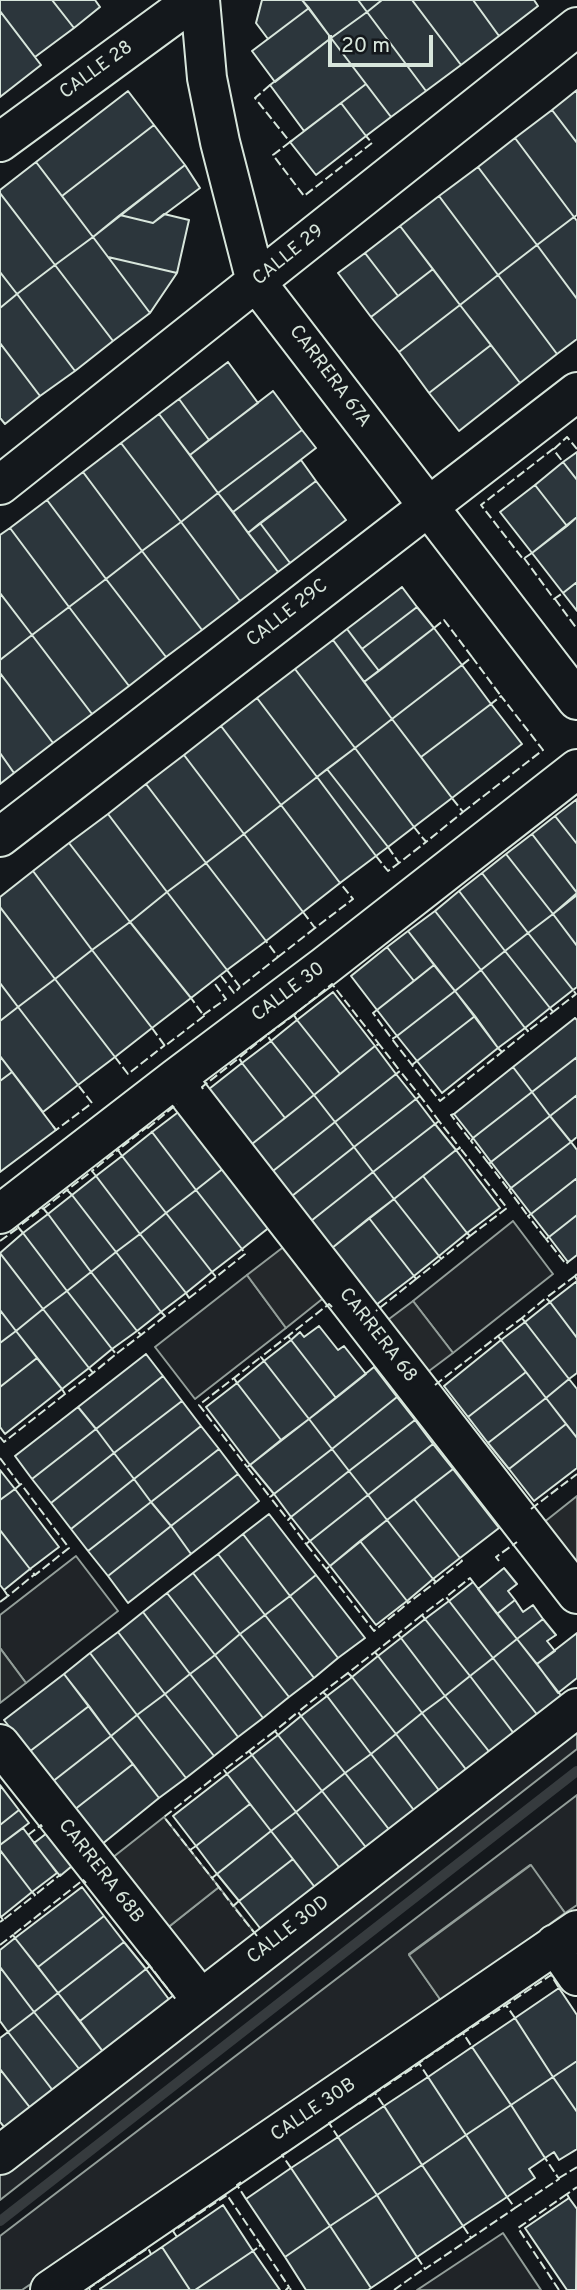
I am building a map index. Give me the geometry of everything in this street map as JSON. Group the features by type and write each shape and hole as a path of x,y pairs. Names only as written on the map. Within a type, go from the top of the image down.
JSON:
{"street":[{"name":"CALLE 28","path":"0,142 194,0"},
{"name":"CARRERA 67A","path":"200,0 207,78 220,142 256,282 577,700"},
{"name":"CALLE 29","path":"0,485 577,27"},
{"name":"CALLE 29C","path":"0,837 577,391"},
{"name":"CALLE 30","path":"0,1214 577,769"},
{"name":"CARRERA 68","path":"176,1078 577,1594"},
{"name":"CALLE 30D","path":"0,2155 577,1708"},
{"name":"CARRERA 68B","path":"0,1744 201,2000"},
{"path":"566,1937 577,1976"},
{"name":"CALLE 30B","path":"50,2290 566,1937"}],"shaded area":[{"path":"513,1221 553,1274 453,1353 413,1301"},
{"path":"286,1245 326,1296 286,1328 247,1275"},
{"path":"247,1275 286,1328 195,1399 155,1347"},
{"path":"413,1301 453,1353 425,1374 385,1322"},
{"path":"577,1496 577,1567 543,1523"},
{"path":"76,1556 118,1611 26,1683 0,1648 0,1615"},
{"path":"0,1648 26,1683 0,1703"},
{"path":"577,1719 577,1749 0,2200 0,2167"},
{"path":"577,1795 577,1905 565,1913 530,1865 409,1954 442,2002 22,2290 0,2290 0,2236"},
{"path":"164,1817 219,1887 166,1929 112,1858"},
{"path":"531,1865 565,1913 442,2002 409,1955"},
{"path":"219,1887 261,1941 208,1983 166,1929"},
{"path":"503,2233 541,2290 417,2290"}],"building":[{"path":"0,0 52,0 74,28 35,57 0,11"},
{"path":"52,0 95,0 100,7 74,28"},
{"path":"262,0 302,0 309,8 268,39 256,23"},
{"path":"302,0 358,0 367,12 331,38"},
{"path":"358,0 382,0 367,12"},
{"path":"382,0 412,0 461,65 426,91 367,12"},
{"path":"412,0 473,0 499,36 461,65"},
{"path":"473,0 534,0 538,6 499,36"},
{"path":"309,8 331,38 275,82 252,51"},
{"path":"0,11 41,65 0,97"},
{"path":"367,12 426,91 391,117 331,38"},
{"path":"331,38 366,84 304,131 270,85"},
{"path":"366,84 391,117 366,136 341,103"},
{"path":"577,90 577,143 552,110"},
{"path":"128,91 154,125 62,196 36,162"},
{"path":"341,103 366,136 316,175 290,142"},
{"path":"552,110 577,143 577,215 574,217 515,138"},
{"path":"154,125 185,165 93,237 62,196"},
{"path":"515,138 574,217 537,245 478,167"},
{"path":"36,162 93,237 55,265 0,193 0,190"},
{"path":"185,165 200,188 153,223 120,215"},
{"path":"478,167 537,245 498,275 439,196"},
{"path":"0,193 55,265 17,294 0,272"},
{"path":"439,196 498,275 460,305 400,226"},
{"path":"164,214 189,220 177,273 108,257 93,237 120,215 153,223"},
{"path":"574,217 577,221 577,299 537,245"},
{"path":"400,226 433,269 398,296 365,253"},
{"path":"93,237 150,313 113,341 55,265"},
{"path":"537,245 577,299 577,339 557,354 498,275"},
{"path":"365,253 398,296 371,317 338,273"},
{"path":"108,257 177,273 150,313"},
{"path":"55,265 113,341 75,371 17,294"},
{"path":"433,269 460,305 399,352 371,317"},
{"path":"0,272 17,294 0,308"},
{"path":"498,275 557,354 520,383 460,305"},
{"path":"17,294 75,371 40,396 0,343 0,308"},
{"path":"460,305 491,345 429,393 399,352"},
{"path":"0,343 40,396 5,424 0,418"},
{"path":"491,345 520,383 459,431 429,393"},
{"path":"228,362 258,403 209,440 179,399"},
{"path":"273,391 302,430 218,493 190,455"},
{"path":"179,399 209,440 190,455 159,414"},
{"path":"159,414 218,493 181,522 121,443"},
{"path":"302,430 316,448 233,512 218,493"},
{"path":"121,443 181,522 142,551 83,472"},
{"path":"577,452 577,480 563,462"},
{"path":"301,460 316,481 248,533 233,512"},
{"path":"563,462 577,480 577,517 567,526 535,485"},
{"path":"83,472 142,551 106,579 47,500"},
{"path":"316,481 346,520 290,563 260,523"},
{"path":"535,485 567,526 532,553 500,512"},
{"path":"218,493 278,572 240,601 181,522"},
{"path":"47,500 106,579 69,607 10,528"},
{"path":"577,517 577,582 563,593 532,553"},
{"path":"181,522 240,601 202,630 142,551"},
{"path":"260,523 290,563 278,572 248,533"},
{"path":"10,528 69,607 32,635 0,593 0,535"},
{"path":"142,551 202,630 166,657 106,579"},
{"path":"106,579 166,657 129,686 69,607"},
{"path":"577,582 577,611 563,593"},
{"path":"402,587 417,607 362,649 347,629"},
{"path":"0,593 32,635 0,660"},
{"path":"69,607 129,686 92,714 32,635"},
{"path":"417,607 434,628 379,671 362,649"},
{"path":"434,628 462,665 392,719 364,682"},
{"path":"347,629 379,671 364,682 333,640"},
{"path":"32,635 92,714 53,743 0,673 0,660"},
{"path":"333,640 392,719 355,748 295,669"},
{"path":"462,665 491,704 421,757 392,719"},
{"path":"295,669 355,748 317,777 257,698"},
{"path":"0,673 53,743 14,773 0,753"},
{"path":"257,698 317,777 281,805 221,726"},
{"path":"491,704 522,744 452,798 421,757"},
{"path":"392,719 452,798 414,827 355,748"},
{"path":"221,726 281,805 244,834 184,755"},
{"path":"355,748 414,827 388,847 327,769"},
{"path":"0,753 14,773 0,784"},
{"path":"184,755 244,834 206,863 146,784"},
{"path":"327,769 388,847 376,856 317,777"},
{"path":"317,777 376,856 340,883 281,805"},
{"path":"146,784 206,863 167,892 108,814"},
{"path":"577,799 577,844 555,816"},
{"path":"281,805 340,883 303,912 244,834"},
{"path":"108,814 167,892 130,922 69,843"},
{"path":"555,816 577,844 577,893 532,834"},
{"path":"244,834 303,912 266,941 206,863"},
{"path":"532,834 577,893 553,914 506,854"},
{"path":"69,843 130,922 92,950 33,871"},
{"path":"506,854 553,914 528,933 482,873"},
{"path":"206,863 266,941 227,970 167,892"},
{"path":"33,871 92,950 55,979 0,907 0,897"},
{"path":"482,873 528,933 505,951 459,891"},
{"path":"459,891 505,951 481,970 435,911"},
{"path":"167,892 227,970 191,998 130,922"},
{"path":"577,895 577,946 553,914"},
{"path":"0,907 55,979 18,1007 0,983"},
{"path":"435,911 481,970 455,991 408,931"},
{"path":"553,914 577,946 577,987 573,990 528,933"},
{"path":"130,922 191,998 152,1028 92,950"},
{"path":"408,931 434,965 414,981 387,947"},
{"path":"528,933 573,990 550,1008 505,951"},
{"path":"387,947 414,981 377,1010 351,976"},
{"path":"92,950 152,1028 115,1057 55,979"},
{"path":"505,951 550,1008 525,1028 481,970"},
{"path":"434,965 455,991 397,1036 377,1010"},
{"path":"481,970 525,1028 498,1048 455,991"},
{"path":"55,979 115,1057 78,1085 18,1007"},
{"path":"0,983 18,1007 0,1021"},
{"path":"455,991 475,1016 417,1061 397,1036"},
{"path":"333,992 375,1046 340,1074 297,1020"},
{"path":"18,1007 78,1085 43,1112 0,1056 0,1021"},
{"path":"475,1016 498,1048 442,1093 417,1061"},
{"path":"575,1018 577,1057 532,1092 513,1067"},
{"path":"297,1020 340,1074 314,1095 271,1041"},
{"path":"271,1041 314,1095 285,1118 242,1063"},
{"path":"375,1046 396,1074 335,1122 314,1095"},
{"path":"0,1056 12,1072 0,1081"},
{"path":"577,1057 577,1095 550,1116 532,1092"},
{"path":"242,1063 285,1118 252,1144 209,1089"},
{"path":"513,1067 532,1092 473,1138 454,1114"},
{"path":"12,1072 56,1130 0,1172 0,1081"},
{"path":"396,1074 416,1099 354,1147 335,1122"},
{"path":"532,1092 550,1116 491,1162 473,1138"},
{"path":"314,1095 335,1122 273,1171 252,1144"},
{"path":"577,1095 577,1137 571,1142 550,1116"},
{"path":"416,1099 435,1124 373,1172 354,1147"},
{"path":"181,1110 225,1167 196,1190 152,1132"},
{"path":"550,1116 571,1142 511,1188 491,1162"},
{"path":"335,1122 354,1147 292,1196 273,1171"},
{"path":"435,1124 456,1150 394,1199 373,1172"},
{"path":"152,1132 196,1190 166,1213 122,1156"},
{"path":"571,1142 577,1150 577,1178 531,1214 511,1188"},
{"path":"354,1147 373,1172 311,1221 292,1196"},
{"path":"456,1150 500,1208 467,1233 423,1176"},
{"path":"122,1156 166,1213 140,1234 96,1176"},
{"path":"225,1167 271,1226 242,1249 196,1190"},
{"path":"373,1172 394,1199 332,1248 311,1221"},
{"path":"96,1176 140,1234 116,1252 72,1195"},
{"path":"423,1176 467,1233 439,1256 394,1199"},
{"path":"577,1178 577,1215 549,1237 531,1214"},
{"path":"196,1190 242,1249 212,1272 166,1213"},
{"path":"72,1195 116,1252 91,1272 48,1214"},
{"path":"394,1199 439,1256 414,1276 369,1218"},
{"path":"166,1213 212,1272 186,1293 140,1234"},
{"path":"48,1214 91,1272 67,1291 23,1233"},
{"path":"577,1215 577,1255 568,1262 549,1237"},
{"path":"369,1218 414,1276 376,1305 332,1248"},
{"path":"23,1233 67,1291 43,1309 0,1253"},
{"path":"140,1234 186,1293 161,1312 116,1252"},
{"path":"116,1252 161,1312 137,1331 91,1272"},
{"path":"0,1253 43,1309 16,1331 0,1310"},
{"path":"91,1272 137,1331 112,1349 67,1291"},
{"path":"577,1281 577,1338 550,1302"},
{"path":"67,1291 112,1349 89,1368 43,1309"},
{"path":"550,1302 577,1338 577,1373 569,1379 525,1322"},
{"path":"43,1309 89,1368 62,1389 16,1331"},
{"path":"0,1310 16,1331 0,1343"},
{"path":"525,1322 569,1379 546,1398 501,1340"},
{"path":"319,1326 338,1350 344,1346 366,1374 336,1398 291,1340 300,1332 304,1337"},
{"path":"16,1331 37,1358 0,1387 0,1343"},
{"path":"291,1340 336,1398 309,1419 264,1361"},
{"path":"501,1340 526,1372 468,1417 444,1386"},
{"path":"146,1354 163,1376 96,1429 78,1407"},
{"path":"37,1358 62,1389 5,1434 0,1427 0,1387"},
{"path":"264,1361 309,1419 281,1440 237,1383"},
{"path":"374,1367 397,1397 332,1449 309,1419"},
{"path":"526,1372 546,1398 488,1443 468,1417"},
{"path":"163,1376 182,1401 114,1453 96,1429"},
{"path":"569,1379 577,1389 577,1438 546,1398"},
{"path":"237,1383 281,1440 250,1465 206,1407"},
{"path":"397,1397 415,1420 349,1471 332,1449"},
{"path":"546,1398 566,1424 509,1469 488,1443"},
{"path":"182,1401 201,1426 134,1479 114,1453"},
{"path":"78,1407 96,1429 32,1479 15,1456"},
{"path":"309,1419 332,1449 274,1494 250,1465"},
{"path":"415,1420 433,1444 368,1495 349,1471"},
{"path":"566,1424 577,1438 577,1468 534,1501 509,1469"},
{"path":"201,1426 219,1449 151,1502 134,1479"},
{"path":"96,1429 114,1453 51,1503 32,1479"},
{"path":"433,1444 453,1469 387,1520 368,1495"},
{"path":"219,1449 238,1474 171,1526 151,1502"},
{"path":"332,1449 349,1471 291,1517 274,1494"},
{"path":"114,1453 134,1479 71,1529 51,1503"},
{"path":"453,1469 499,1528 460,1558 414,1499"},
{"path":"0,1470 15,1489 0,1500"},
{"path":"349,1471 368,1495 310,1541 291,1517"},
{"path":"238,1474 259,1501 191,1554 171,1526"},
{"path":"134,1479 151,1502 88,1551 71,1529"},
{"path":"15,1489 59,1547 30,1569 0,1530 0,1500"},
{"path":"368,1495 387,1520 330,1566 310,1541"},
{"path":"414,1499 460,1558 433,1579 387,1520"},
{"path":"151,1502 171,1526 108,1576 88,1551"},
{"path":"269,1514 316,1575 290,1596 243,1534"},
{"path":"387,1520 433,1579 407,1601 360,1541"},
{"path":"171,1526 191,1554 128,1603 108,1576"},
{"path":"0,1530 30,1569 4,1590 0,1585"},
{"path":"243,1534 290,1596 265,1615 218,1554"},
{"path":"360,1541 407,1601 376,1625 330,1566"},
{"path":"218,1554 265,1615 240,1634 193,1573"},
{"path":"504,1568 517,1584 508,1591 515,1600 497,1614 478,1589"},
{"path":"193,1573 240,1634 215,1655 167,1593"},
{"path":"316,1575 365,1638 338,1658 290,1596"},
{"path":"473,1582 517,1639 493,1658 449,1601"},
{"path":"167,1593 215,1655 190,1674 143,1612"},
{"path":"290,1596 338,1658 314,1678 265,1615"},
{"path":"515,1600 523,1612 533,1605 543,1619 517,1639 497,1614"},
{"path":"449,1601 493,1658 470,1676 425,1619"},
{"path":"143,1612 190,1674 165,1694 118,1632"},
{"path":"265,1615 314,1678 289,1697 240,1634"},
{"path":"425,1619 470,1676 445,1696 401,1638"},
{"path":"543,1619 556,1635 547,1641 555,1651 537,1664 517,1639"},
{"path":"118,1632 165,1694 137,1715 90,1653"},
{"path":"577,1633 577,1678 558,1693 537,1664"},
{"path":"240,1634 289,1697 263,1718 215,1655"},
{"path":"401,1638 445,1696 422,1713 378,1656"},
{"path":"517,1639 563,1698 539,1717 493,1658"},
{"path":"90,1653 137,1715 111,1736 64,1674"},
{"path":"215,1655 263,1718 238,1737 190,1674"},
{"path":"378,1656 422,1713 396,1734 352,1677"},
{"path":"493,1658 539,1717 515,1735 470,1676"},
{"path":"64,1674 89,1706 29,1752 4,1720"},
{"path":"190,1674 238,1737 214,1756 165,1694"},
{"path":"470,1676 515,1735 491,1754 445,1696"},
{"path":"352,1677 396,1734 371,1754 327,1696"},
{"path":"165,1694 214,1756 186,1778 137,1715"},
{"path":"327,1696 371,1754 345,1773 301,1716"},
{"path":"445,1696 491,1754 468,1772 422,1713"},
{"path":"89,1706 111,1736 52,1782 29,1752"},
{"path":"422,1713 468,1772 441,1793 396,1734"},
{"path":"137,1715 186,1778 159,1798 111,1736"},
{"path":"301,1716 345,1773 322,1791 278,1735"},
{"path":"396,1734 441,1793 416,1813 371,1754"},
{"path":"278,1735 322,1791 296,1812 252,1755"},
{"path":"111,1736 133,1764 74,1810 52,1782"},
{"path":"371,1754 416,1813 391,1832 345,1773"},
{"path":"252,1755 296,1812 271,1831 227,1774"},
{"path":"133,1764 159,1798 101,1845 74,1810"},
{"path":"345,1773 391,1832 368,1850 322,1791"},
{"path":"227,1774 250,1804 196,1846 173,1816"},
{"path":"0,1785 19,1810 0,1825"},
{"path":"322,1791 368,1850 342,1871 296,1812"},
{"path":"250,1804 271,1831 217,1874 196,1846"},
{"path":"19,1810 29,1823 0,1845 0,1825"},
{"path":"296,1812 342,1871 317,1890 271,1831"},
{"path":"23,1828 57,1873 32,1892 0,1850 0,1845"},
{"path":"271,1831 293,1859 239,1901 217,1874"},
{"path":"47,1833 72,1866 60,1876 34,1843"},
{"path":"0,1850 32,1892 1,1917 0,1915"},
{"path":"293,1859 317,1890 263,1932 239,1901"},
{"path":"82,1887 104,1916 38,1967 15,1938"},
{"path":"104,1916 124,1942 58,1993 38,1967"},
{"path":"15,1938 58,1993 34,2012 0,1967 0,1950"},
{"path":"124,1942 146,1969 80,2021 58,1993"},
{"path":"0,1967 34,2012 8,2032 0,2021"},
{"path":"146,1969 174,2006 107,2057 80,2021"},
{"path":"559,1988 577,2015 577,2061 553,2077 515,2018"},
{"path":"58,1993 107,2057 84,2075 34,2012"},
{"path":"34,2012 84,2075 57,2096 8,2032"},
{"path":"515,2018 553,2077 511,2105 472,2047"},
{"path":"8,2032 57,2096 35,2114 0,2069 0,2038"},
{"path":"472,2047 511,2105 466,2135 428,2077"},
{"path":"577,2061 577,2112 553,2077"},
{"path":"0,2069 35,2114 9,2133 0,2122"},
{"path":"428,2077 466,2135 422,2165 384,2106"},
{"path":"553,2077 577,2112 577,2149 559,2160 554,2152 545,2158 511,2105"},
{"path":"511,2105 545,2158 529,2169 535,2178 507,2197 466,2135"},
{"path":"384,2106 422,2165 377,2195 338,2137"},
{"path":"466,2135 507,2197 463,2226 422,2165"},
{"path":"338,2137 377,2195 330,2226 291,2168"},
{"path":"422,2165 463,2226 417,2257 377,2195"},
{"path":"291,2168 330,2226 285,2257 246,2199"},
{"path":"377,2195 417,2257 371,2288 330,2226"},
{"path":"569,2198 577,2209 576,2290 567,2290 525,2228"},
{"path":"223,2205 253,2251 195,2290 190,2290 162,2247"},
{"path":"330,2226 371,2288 368,2290 306,2290 285,2257"},
{"path":"162,2247 190,2290 100,2289"},
{"path":"253,2251 280,2290 195,2290"}],"waterway":[{"path":"0,2221 577,1771"}],"fence":[{"path":"270,85 255,98 290,142 293,140"},
{"path":"290,142 273,155 304,196 372,143 366,136"},
{"path":"554,449 567,437 577,449"},
{"path":"532,553 523,559 481,505 553,449 563,462"},
{"path":"524,558 554,599 563,593"},
{"path":"555,599 577,629"},
{"path":"434,628 444,620 472,657 470,659"},
{"path":"462,665 472,657 500,697"},
{"path":"463,812 543,750 501,696 491,704"},
{"path":"414,827 426,842 463,812 452,798"},
{"path":"388,847 399,863 426,842 424,839"},
{"path":"376,856 388,871 399,863 397,861"},
{"path":"303,912 315,928 353,899 340,883"},
{"path":"278,957 314,927"},
{"path":"227,970 240,987 278,957 266,941"},
{"path":"221,976 234,993 240,987"},
{"path":"203,1015 226,999 213,981"},
{"path":"297,1020 294,1015 332,984 379,1044 375,1046 379,1044 400,1071 396,1074 400,1071 420,1096 416,1099 420,1096 439,1121 435,1124 439,1121 460,1148 456,1150 460,1148 507,1208 470,1236 467,1233 470,1236 441,1259 439,1256 441,1259 416,1279 414,1276 416,1279 376,1311"},
{"path":"377,1010 373,1013 392,1039 397,1036 392,1039 412,1065 417,1061 412,1065 440,1101 502,1052 498,1048 502,1052 528,1031 525,1028 528,1031 553,1012 550,1008 553,1012 576,994 573,990"},
{"path":"152,1028 165,1046 204,1016 191,998"},
{"path":"203,1089 202,1087 239,1058 242,1063 239,1058 267,1035 271,1041 267,1035 294,1015 297,1020"},
{"path":"115,1057 128,1074 165,1045"},
{"path":"53,1126 56,1130 92,1103 78,1085"},
{"path":"148,1128 177,1104"},
{"path":"454,1114 451,1115 471,1141 473,1138 471,1141 489,1164 491,1162 489,1164 509,1190 511,1188 509,1190 528,1216 531,1214 528,1216 546,1239 549,1237 546,1239 566,1264 568,1262"},
{"path":"122,1156 118,1150 147,1127 152,1132"},
{"path":"96,1176 92,1171 118,1150"},
{"path":"72,1195 67,1190 92,1171"},
{"path":"43,1209 67,1190"},
{"path":"23,1233 18,1227 43,1208 48,1214"},
{"path":"0,1241 18,1228"},
{"path":"0,1437 4,1442 65,1394 62,1389 65,1394 93,1373 89,1368 93,1373 116,1354 112,1349 116,1354 141,1335 137,1331 141,1335 165,1316 161,1312 165,1316 189,1298 186,1293 189,1298 216,1277 212,1272 216,1277 245,1254 242,1249"},
{"path":"435,1385 498,1336 501,1340 498,1336 522,1318 525,1322 522,1318 546,1298 550,1302 546,1298 575,1276 577,1280 577,1274"},
{"path":"332,1307 329,1304 288,1336 291,1340 288,1336 261,1357 264,1361 261,1357 234,1378 237,1383 234,1378 199,1405 247,1467 250,1465 247,1467 270,1497 274,1494 270,1497 288,1520 291,1517 288,1520 306,1544 310,1541 306,1544 326,1569 330,1566 326,1569 374,1631 408,1603 407,1601 408,1603 436,1582 433,1579 436,1582 462,1561 460,1558"},
{"path":"0,1458 20,1485"},
{"path":"531,1509 577,1474"},
{"path":"15,1489 21,1484 69,1548 35,1575 30,1569"},
{"path":"499,1561 496,1557 517,1542"},
{"path":"4,1590 8,1596 35,1574"},
{"path":"196,1846 190,1850 164,1817 224,1770 227,1774 224,1770 249,1751 252,1755 249,1751 275,1731 278,1735 275,1731 298,1712 301,1716 298,1712 323,1692 327,1696 323,1692 348,1673 352,1677 348,1673 375,1652 378,1656 375,1652 398,1634 401,1638 398,1634 422,1615 425,1619 422,1615 446,1597 449,1601 446,1597 470,1578 473,1582"},
{"path":"0,1602 8,1596 6,1593"},
{"path":"28,1835 41,1825 42,1827"},
{"path":"193,1848 190,1850 212,1878"},
{"path":"0,1922 3,1920 1,1917 3,1920 35,1895 32,1892 35,1895 61,1874"},
{"path":"217,1874 212,1878 233,1906 236,1904"},
{"path":"0,1945 13,1935 15,1938 13,1935 83,1880 86,1883"},
{"path":"239,1901 233,1906 257,1936"},
{"path":"145,1960 150,1966 146,1969 150,1966 177,2001"},
{"path":"515,2018 506,2005 551,1975 559,1988"},
{"path":"464,2035 463,2033 506,2005 507,2007"},
{"path":"428,2077 419,2063 463,2033 472,2047"},
{"path":"376,2095 375,2093 419,2064"},
{"path":"359,2104 375,2093 384,2106"},
{"path":"332,2121 329,2123 338,2137"},
{"path":"287,2152 282,2155 291,2168"},
{"path":"507,2197 515,2208 559,2179 545,2158"},
{"path":"559,2178 577,2167"},
{"path":"241,2182 237,2185 246,2199"},
{"path":"559,2290 518,2228 567,2194 569,2198 567,2194 577,2187"},
{"path":"177,2237 173,2231 227,2195 261,2245 253,2251"},
{"path":"470,2236 471,2238 515,2208"},
{"path":"417,2257 425,2269 471,2238 463,2226"},
{"path":"259,2246 261,2245 289,2287 286,2290 289,2287 291,2290"},
{"path":"90,2290 89,2288 148,2248 151,2254"},
{"path":"394,2290 425,2268"}]}
